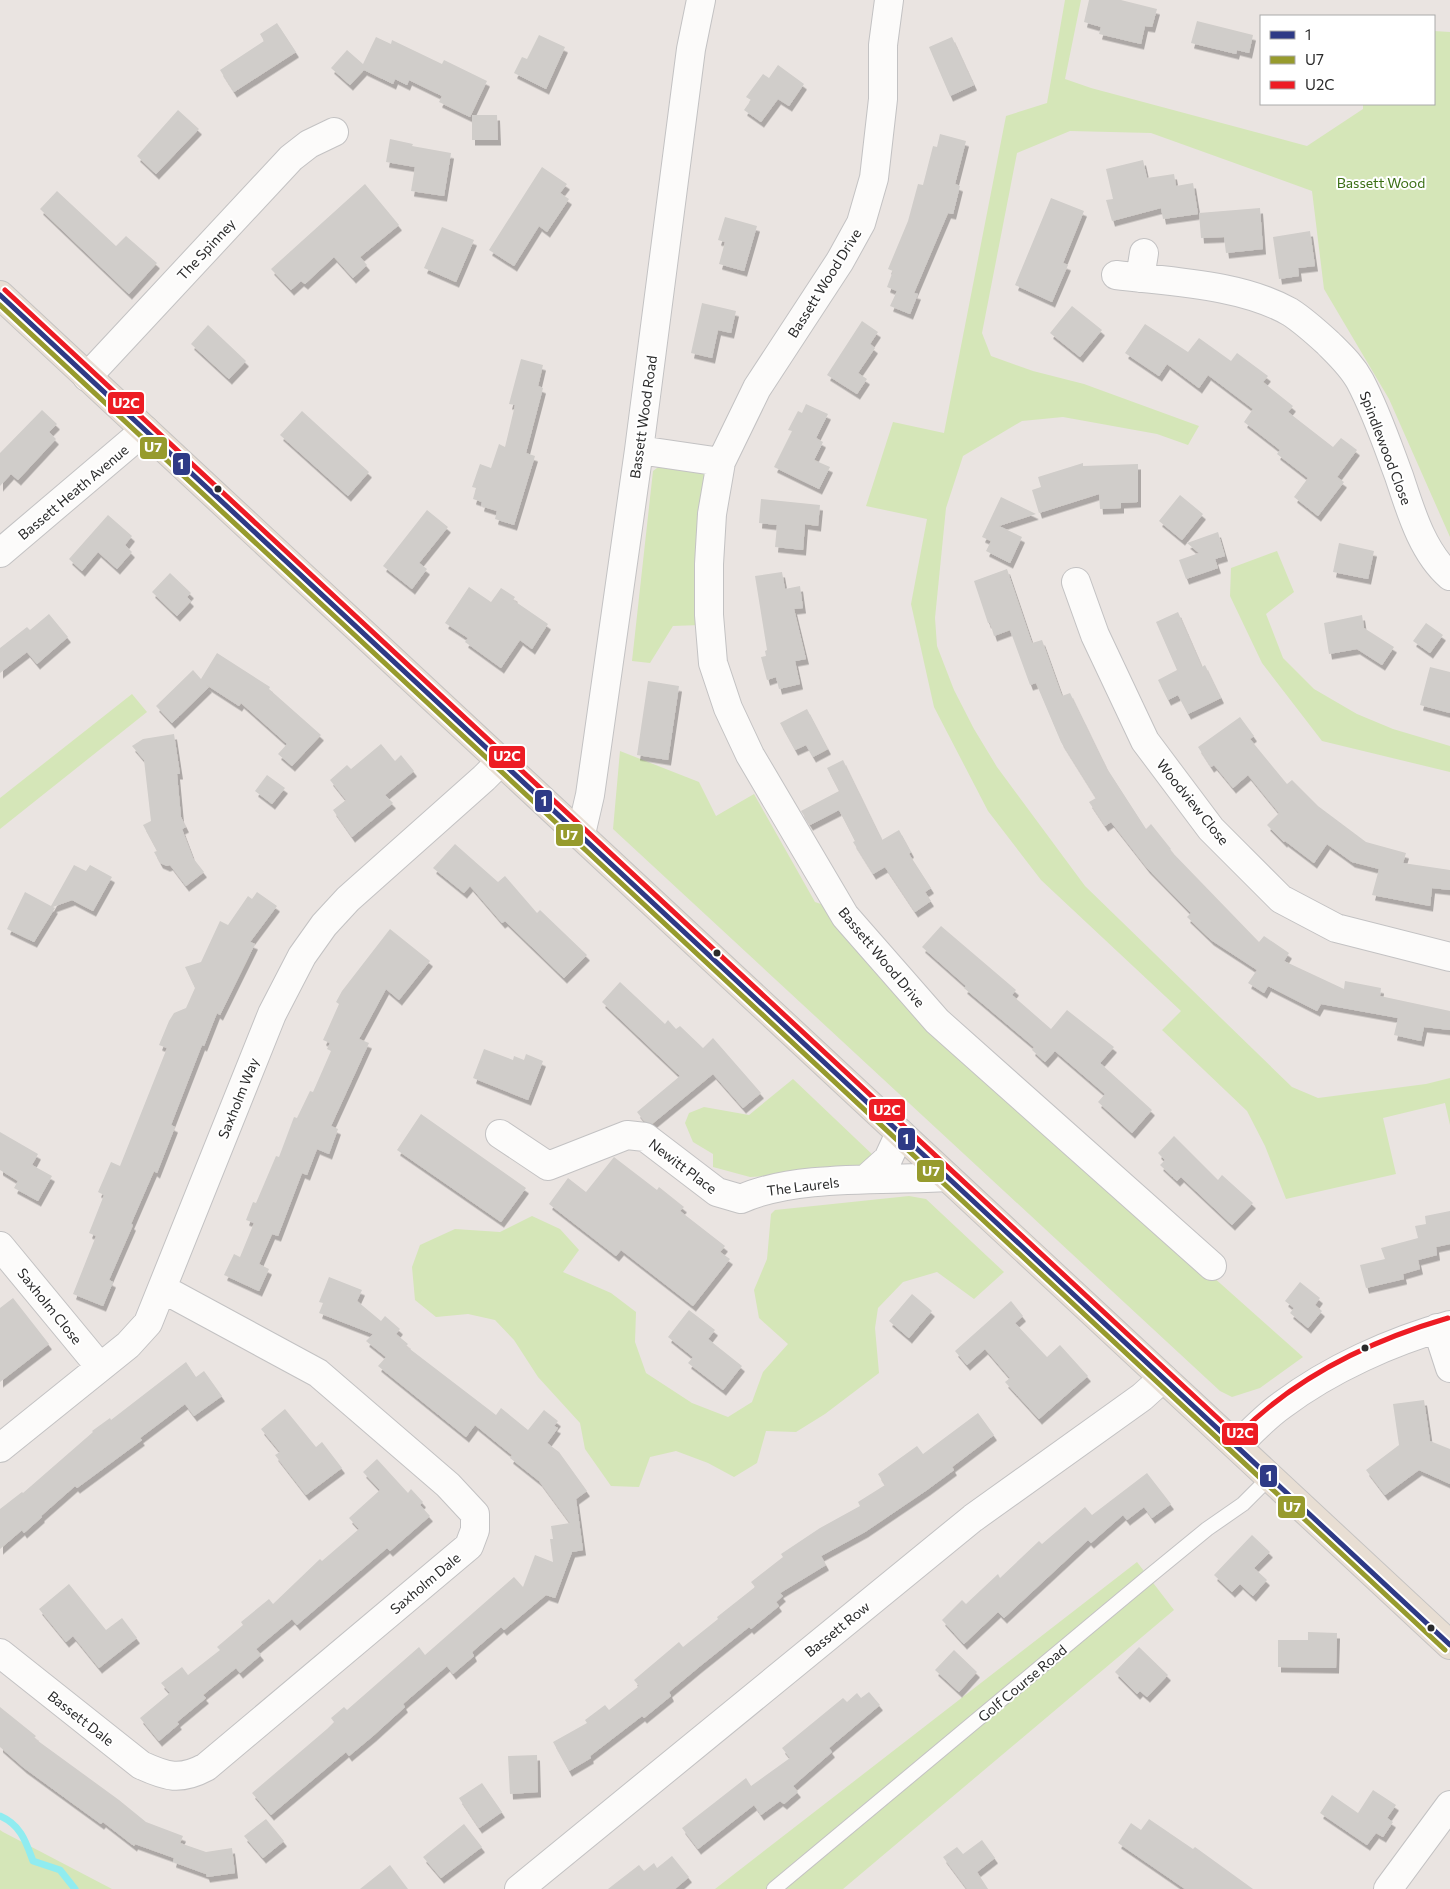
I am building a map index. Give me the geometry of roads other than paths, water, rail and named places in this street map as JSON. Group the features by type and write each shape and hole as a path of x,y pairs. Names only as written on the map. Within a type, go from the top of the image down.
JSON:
{"main road":[{"path":"0,295 1450,1645"}],"street":[{"name":"Bassett Wood Road","path":"580,834 590,795 639,450 690,59 701,0"},
{"name":"Bassett Wood Drive","path":"889,0 883,45 883,99 874,178 861,223 840,261 757,388 721,462 712,514 709,564 709,615 713,663 728,708 750,755 804,851 845,916 938,1021 1212,1266"},
{"name":"The Spinney","path":"87,377 291,158 309,144 334,132"},
{"name":"Spindlewood Close","path":"1134,268 1264,301 1290,312 1313,328 1345,359 1359,380 1384,436 1416,525 1441,568 1450,576"},
{"name":"Bassett Heath Avenue","path":"0,553 145,430"},
{"path":"639,450 721,462"},
{"name":"Woodview Close","path":"1076,582 1095,635 1145,741 1211,829 1281,899 1336,928 1450,957"},
{"name":"Saxholm Way","path":"0,1448 128,1345 148,1322 163,1289 272,1014 302,956 324,925 348,899 501,761"},
{"path":"867,1178 888,1159 900,1133"},
{"name":"Newitt Place","path":"500,1134 545,1177 627,1135 645,1137 742,1210"},
{"name":"The Laurels","path":"742,1210 756,1192 797,1185 867,1178 947,1177"},
{"name":"Saxholm Close","path":"0,1246 100,1367"},
{"name":"Saxholm Dale","path":"163,1289 318,1372 448,1485 475,1514 476,1530 469,1546 206,1767 190,1776 165,1776"},
{"path":"1236,1446 1281,1405 1311,1386 1366,1357 1443,1326 1450,1368"},
{"name":"Bassett Row","path":"519,1889 973,1518 1142,1397 1163,1378"},
{"name":"Bassett Dale","path":"0,1653 142,1766 165,1776"},
{"path":"1388,1889 1450,1805"}],"lane":[{"name":"Golf Course Road","path":"774,1889 1154,1572 1207,1529 1243,1504 1270,1477"}],"waterway":[{"path":"0,1816 18,1829 33,1861 60,1870 75,1889"}],"park label":[{"name":"Bassett Wood","path":"1381,182"}]}
